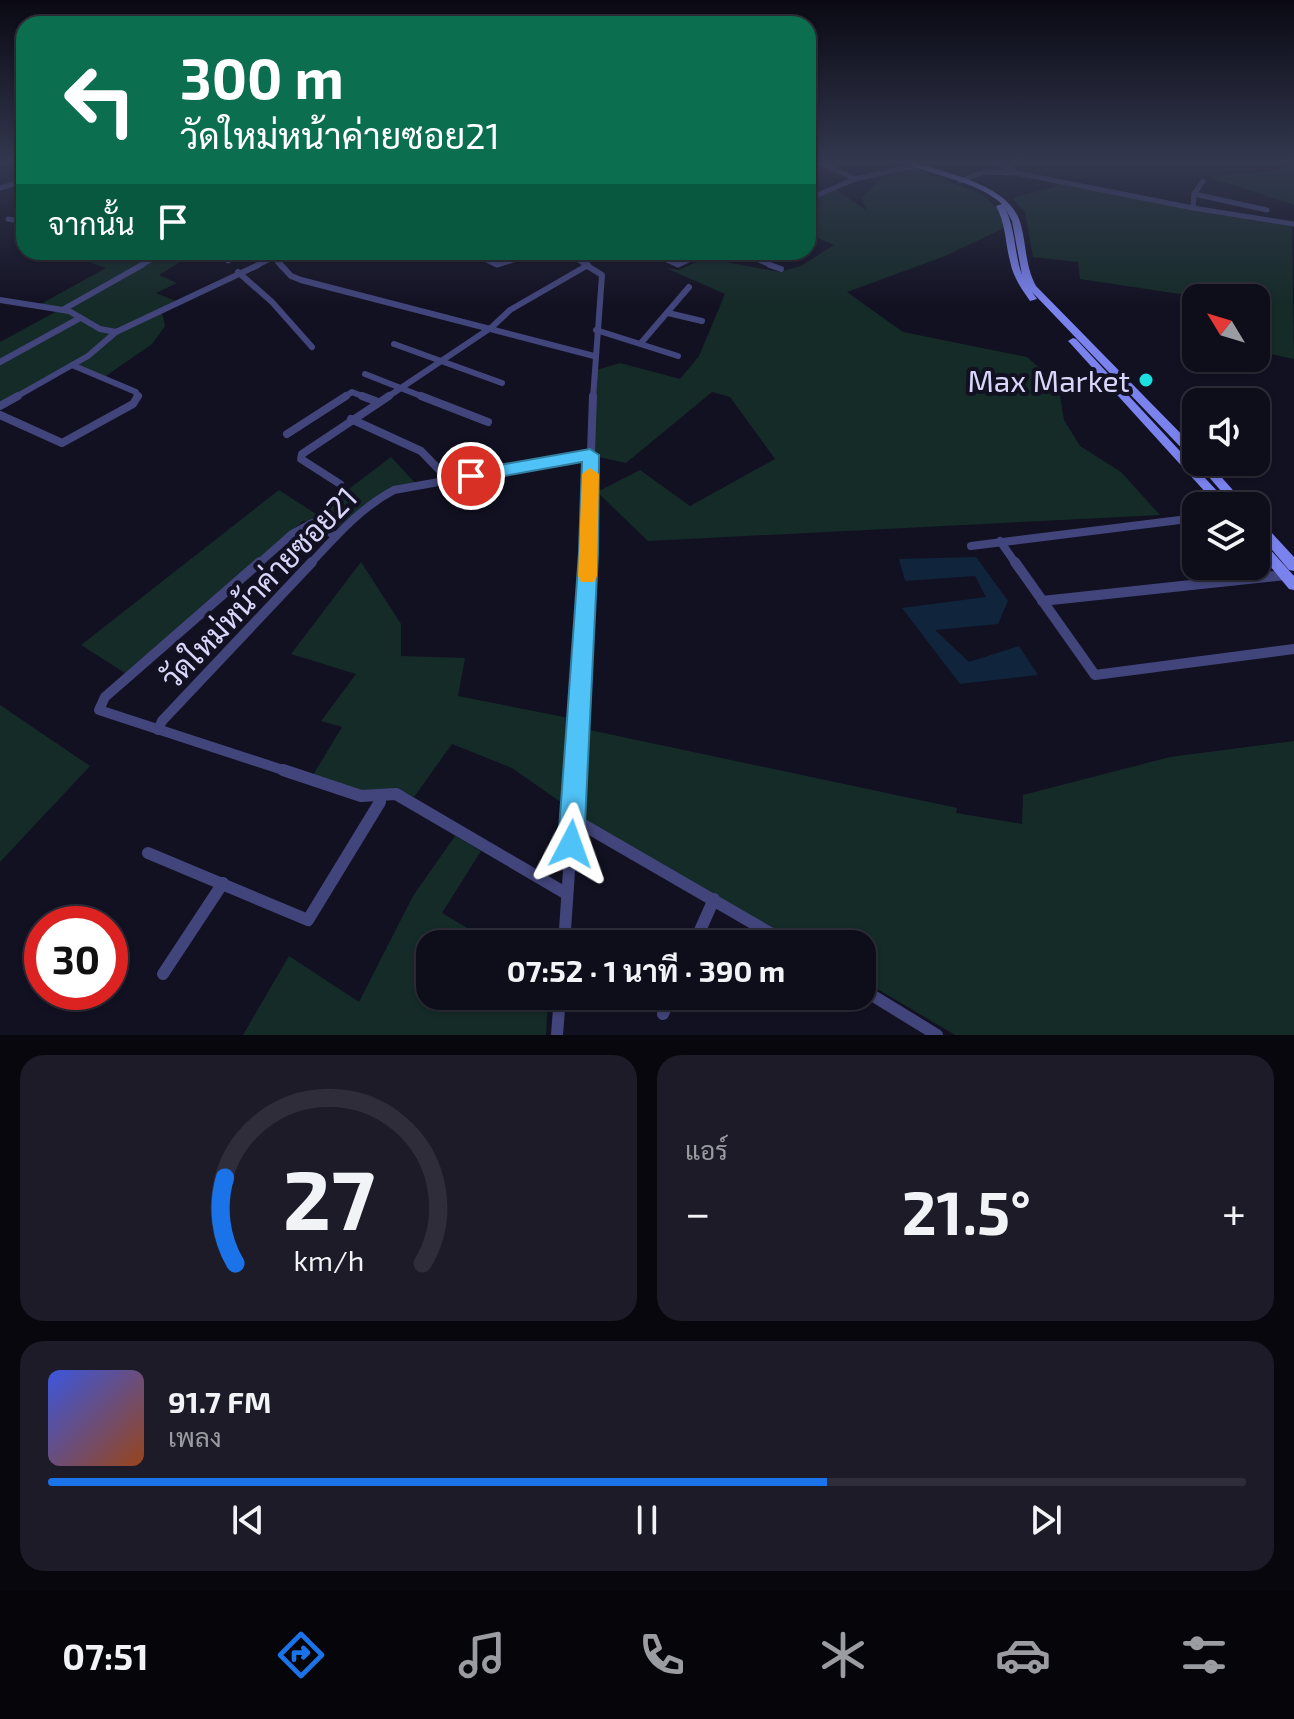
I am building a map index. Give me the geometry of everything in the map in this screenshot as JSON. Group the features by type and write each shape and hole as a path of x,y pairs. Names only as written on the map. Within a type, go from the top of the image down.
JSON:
{"main road":[{"path":"1003,209 1010,216 1021,262 1032,287 1182,442"},
{"path":"1010,216 1011,261 1022,287 1212,492"},
{"path":"1214,476 1229,492"},
{"path":"1270,543 1291,572"},
{"path":"1270,557 1291,572"}],"street":[{"path":"1201,209 1294,224"},
{"path":"8,219 16,220"},
{"path":"63,310 150,260"},
{"path":"0,406 107,343 116,332 261,260"},
{"path":"277,260 301,280 492,327 594,356"},
{"path":"487,260 497,265 513,260"},
{"path":"565,930 589,541 594,356 602,275 580,260"},
{"path":"669,260 681,265 689,260"},
{"path":"759,260 781,269"},
{"path":"340,484 301,457 351,419 492,327 510,310 588,265"},
{"path":"238,272 272,302 312,347"},
{"path":"641,343 689,287"},
{"path":"0,300 63,310 106,332 116,332"},
{"path":"668,313 702,321"},
{"path":"0,362 80,318"},
{"path":"596,330 678,356"},
{"path":"394,344 502,383"},
{"path":"0,415 62,443 133,404 138,397 136,392 72,365"},
{"path":"365,374 488,422"},
{"path":"287,434 352,392 378,402"},
{"path":"351,419 421,451 449,480"},
{"name":"วัดใหม่หน้าค่ายซอย21","path":"158,730 162,721 336,536 387,493 590,455"},
{"path":"971,546 1182,520"},
{"path":"336,536 312,523 292,534 99,705 102,712 361,796 396,794 567,894"},
{"path":"1000,541 1095,675 1294,649"},
{"path":"1042,601 1291,572"},
{"path":"148,853 311,918 380,802 380,796"},
{"path":"573,819 766,930"},
{"path":"163,974 223,883"},
{"path":"700,930 714,899"},
{"path":"876,998 937,1035"},
{"path":"557,1035 559,1010"},
{"path":"663,1014 665,1010"}],"green space":[{"path":"816,209 998,209 1002,213 1004,228 945,256 847,292 903,332 1027,357 1058,384 1064,420 1080,446 1121,472 1160,515 648,541 597,492 640,470 690,506 775,459 730,397 712,392 626,463 590,455 593,371 620,363 680,379 699,356 725,294 666,268 679,270 701,260 779,272 801,266 816,260 816,256 834,245 816,237"},
{"path":"1022,209 1212,209 1292,224 1294,359 1270,354 1270,284 1182,284 1182,294 1080,279 1078,262 1033,257"},
{"path":"97,260 183,260 159,275 177,283 156,293 178,302 162,312 165,326 152,344 103,378 72,365 0,406 0,342 59,310 39,305 106,268 91,263"},
{"path":"391,457 416,484 380,495 334,531 314,521 303,521 125,673 81,645 279,490 316,514"},
{"path":"361,562 401,624 401,656 465,658 458,696 569,718 562,803 512,768 452,744 414,797 399,790 360,792 313,775 342,727 321,721 356,674 291,654"},
{"path":"0,705 90,766 0,862"},
{"path":"580,728 957,808 956,813 1022,824 1023,795 1170,757 1294,741 1294,1035 955,1035 876,988 876,930 773,930 573,819"},
{"path":"455,836 481,851 442,913 471,930 416,930 416,1010 547,1010 546,1035 243,1035 289,956 359,1002 413,896"}],"water":[{"path":"976,557 1008,601 998,624 935,630 969,662 1019,646 1038,675 960,684 902,608 986,597 975,576 905,581 899,559"}],"slow traffic":[{"path":"588,576 590,474"}],"place":[{"name":"Max Market","path":"1146,380"}],"route":[{"path":"471,476 590,455 589,553 571,844"}]}
